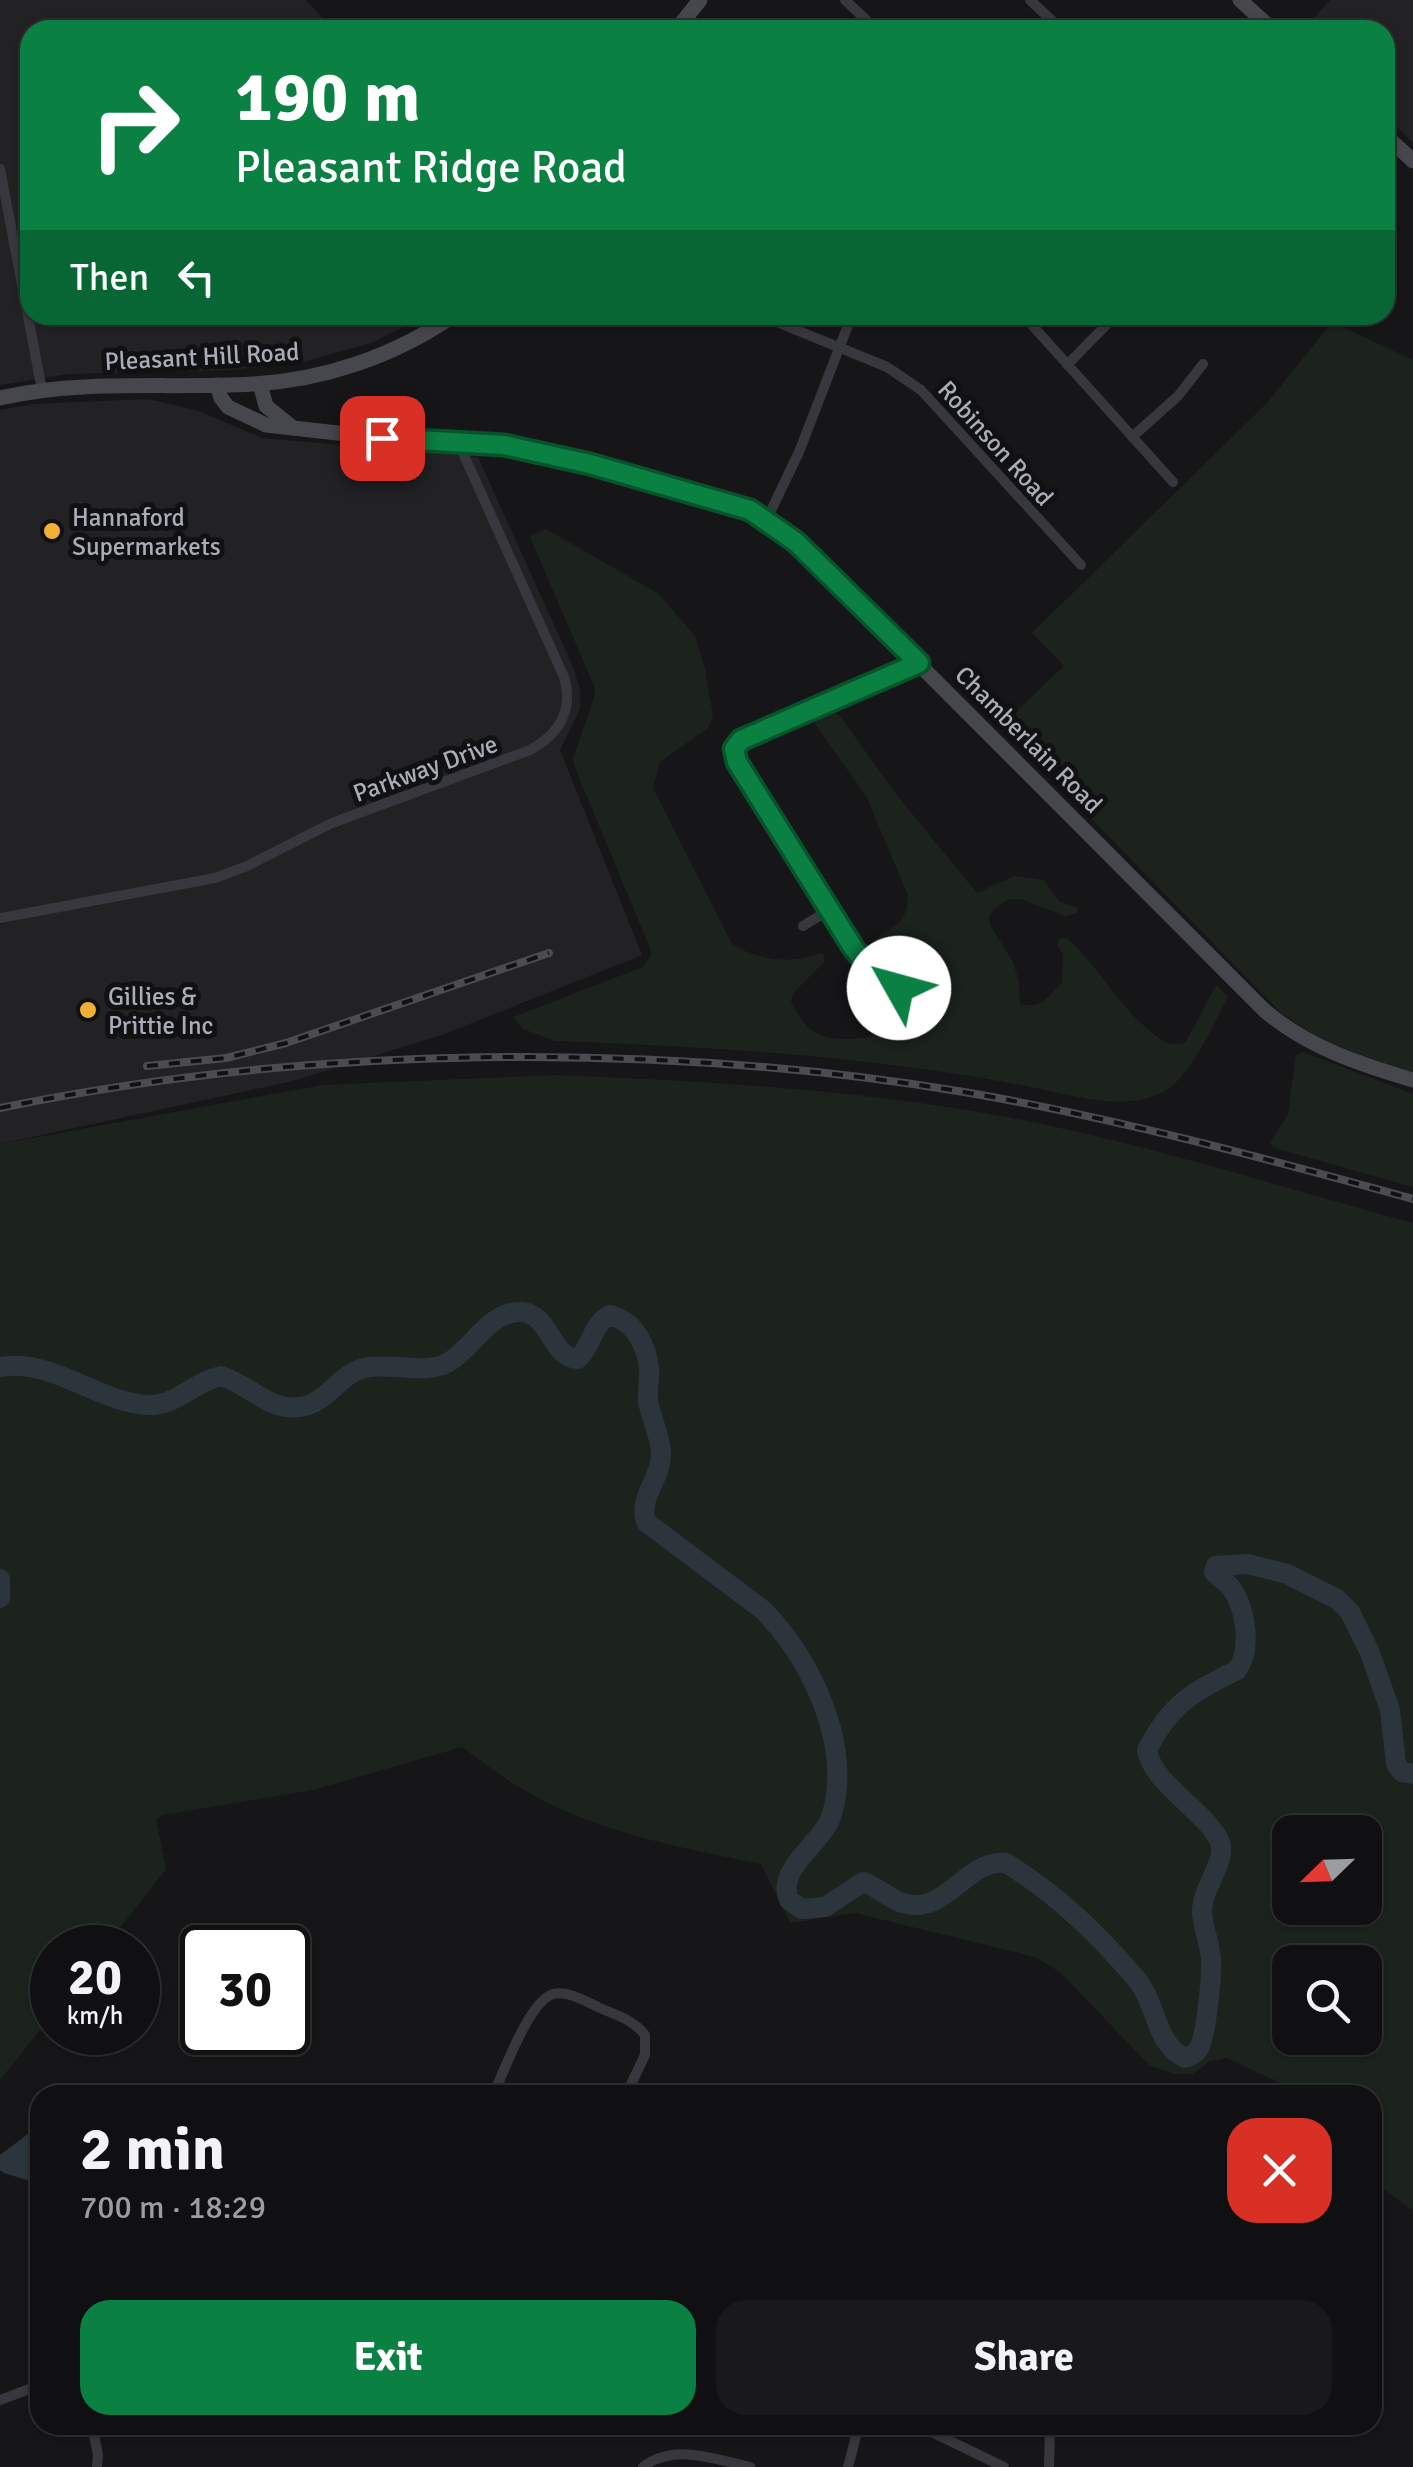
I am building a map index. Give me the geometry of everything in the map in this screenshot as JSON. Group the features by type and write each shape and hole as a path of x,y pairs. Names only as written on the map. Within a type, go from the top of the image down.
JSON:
{"street":[{"path":"684,20 700,0"},
{"path":"845,0 867,20"},
{"path":"1030,0 1051,20"},
{"path":"1240,0 1261,20"},
{"path":"1395,145 1413,162"},
{"path":"0,168 20,274"},
{"path":"30,325 42,390"},
{"name":"Pleasant Hill Road","path":"0,398 42,390 260,384 319,375 414,340 438,325"},
{"name":"Robinson Road","path":"785,325 888,367 921,390 1081,565"},
{"path":"767,518 799,452 848,325"},
{"path":"1032,325 1173,482"},
{"path":"1067,364 1106,325"},
{"path":"1132,437 1178,396 1203,364"},
{"path":"260,384 266,406 296,430"},
{"name":"Chamberlain Road","path":"217,385 224,403 266,426 504,445 719,498 767,518 809,554 1278,1022 1330,1052 1413,1080"},
{"name":"Parkway Drive","path":"0,918 216,878 352,816 518,756 555,733 568,705 564,677 458,442"},
{"path":"899,988 864,964 737,762 734,749 741,740 919,663"},
{"path":"803,926 829,910"},
{"path":"499,2085 534,2012 545,1998 562,1993 633,2022 645,2035 645,2055 631,2085"},
{"path":"0,2400 30,2389"},
{"path":"93,2435 97,2467"},
{"path":"848,2467 856,2435"},
{"path":"937,2435 1004,2467"},
{"path":"1049,2467 1050,2435"},
{"path":"643,2467 678,2454 750,2467"}],"shaded area":[{"path":"0,0 306,0 324,20 20,20 20,325 407,325 371,343 303,362 230,370 69,374 0,385"},
{"path":"1330,0 1413,0 1413,143 1395,125 1395,20 1312,20"},
{"path":"1330,325 1338,325 1413,360 1413,1072 1327,1041 1279,1011 1001,726 1064,666 1032,633 1267,403"},
{"path":"148,399 199,411 262,438 478,457 574,669 580,709 560,750 642,955 442,1035 293,1081 0,1144 0,410 33,404"},
{"path":"546,529 659,594 695,636 713,716 708,728 660,762 653,788 732,944 775,959 824,955 824,962 793,993 791,1002 810,1029 837,1039 870,1036 900,1024 920,1006 917,990 871,951 871,942 901,920 908,895 866,796 815,724 817,719 834,712 977,893 1014,876 1044,880 1059,901 1077,908 1077,913 1065,916 1021,899 1009,899 989,916 990,925 1013,962 1020,1004 1039,1003 1062,982 1063,955 1057,944 1060,938 1067,938 1080,951 1139,1022 1169,1044 1187,1040 1216,985 1228,997 1184,1074 1165,1091 1116,1102 854,1060 555,1041 523,1029 513,1017 643,967 651,956 575,768 573,758 595,688 530,537"},
{"path":"1303,1052 1413,1094 1413,1187 1275,1148 1270,1143 1288,1114 1296,1055"},
{"path":"555,1075 723,1083 890,1099 1001,1116 1105,1138 1413,1223 1413,2210 1382,2188 1382,2085 1280,2085 1227,2058 1210,2061 1193,2074 1174,2074 1149,2065 1060,1972 1035,1957 855,1913 790,1923 761,1864 640,1837 581,1817 518,1786 462,1747 313,1790 156,1819 166,1869 122,1925 30,1925 30,2042 0,2080 0,1144 323,1085"},
{"path":"30,2132 30,2181 0,2170 0,2155"}],"waterway":[{"path":"0,1367 38,1369 131,1403 150,1405 169,1401 221,1376 278,1405 299,1407 317,1401 347,1376 364,1368 428,1368 447,1363 490,1324 510,1313 532,1315 562,1351 578,1359 604,1319 610,1315 618,1318 638,1335 648,1360 648,1401 661,1448 660,1464 645,1504 646,1522 763,1610 781,1630 811,1678 832,1732 837,1787 832,1814 794,1866 786,1888 789,1900 802,1909 825,1907 863,1882 899,1902 927,1904 982,1868 1006,1863 1060,1902 1108,1948 1138,1981 1162,2034 1175,2052 1185,2058 1198,2050 1206,2021 1211,1959 1203,1903 1221,1848 1212,1829 1158,1774 1147,1750 1174,1710 1195,1693 1237,1670 1242,1662 1246,1641 1241,1608 1232,1589 1214,1572 1216,1566 1248,1564 1287,1574 1337,1599 1350,1612 1370,1653 1390,1710 1396,1764 1402,1772 1413,1774"},
{"path":"0,1579 0,1598"}],"railway":[{"path":"147,1066 226,1058 286,1043 549,953"},
{"path":"0,1108 117,1087 358,1062 481,1057 726,1064 847,1075 1021,1102 1190,1140 1413,1199"}],"place":[{"name":"Hannaford Supermarkets","path":"52,531"},
{"name":"Gillies & Prittie Inc","path":"88,1010"}],"route":[{"path":"382,438 504,445 694,491 750,510 767,518 796,542 919,663 741,740 734,749 737,762 864,964 899,988"}]}
